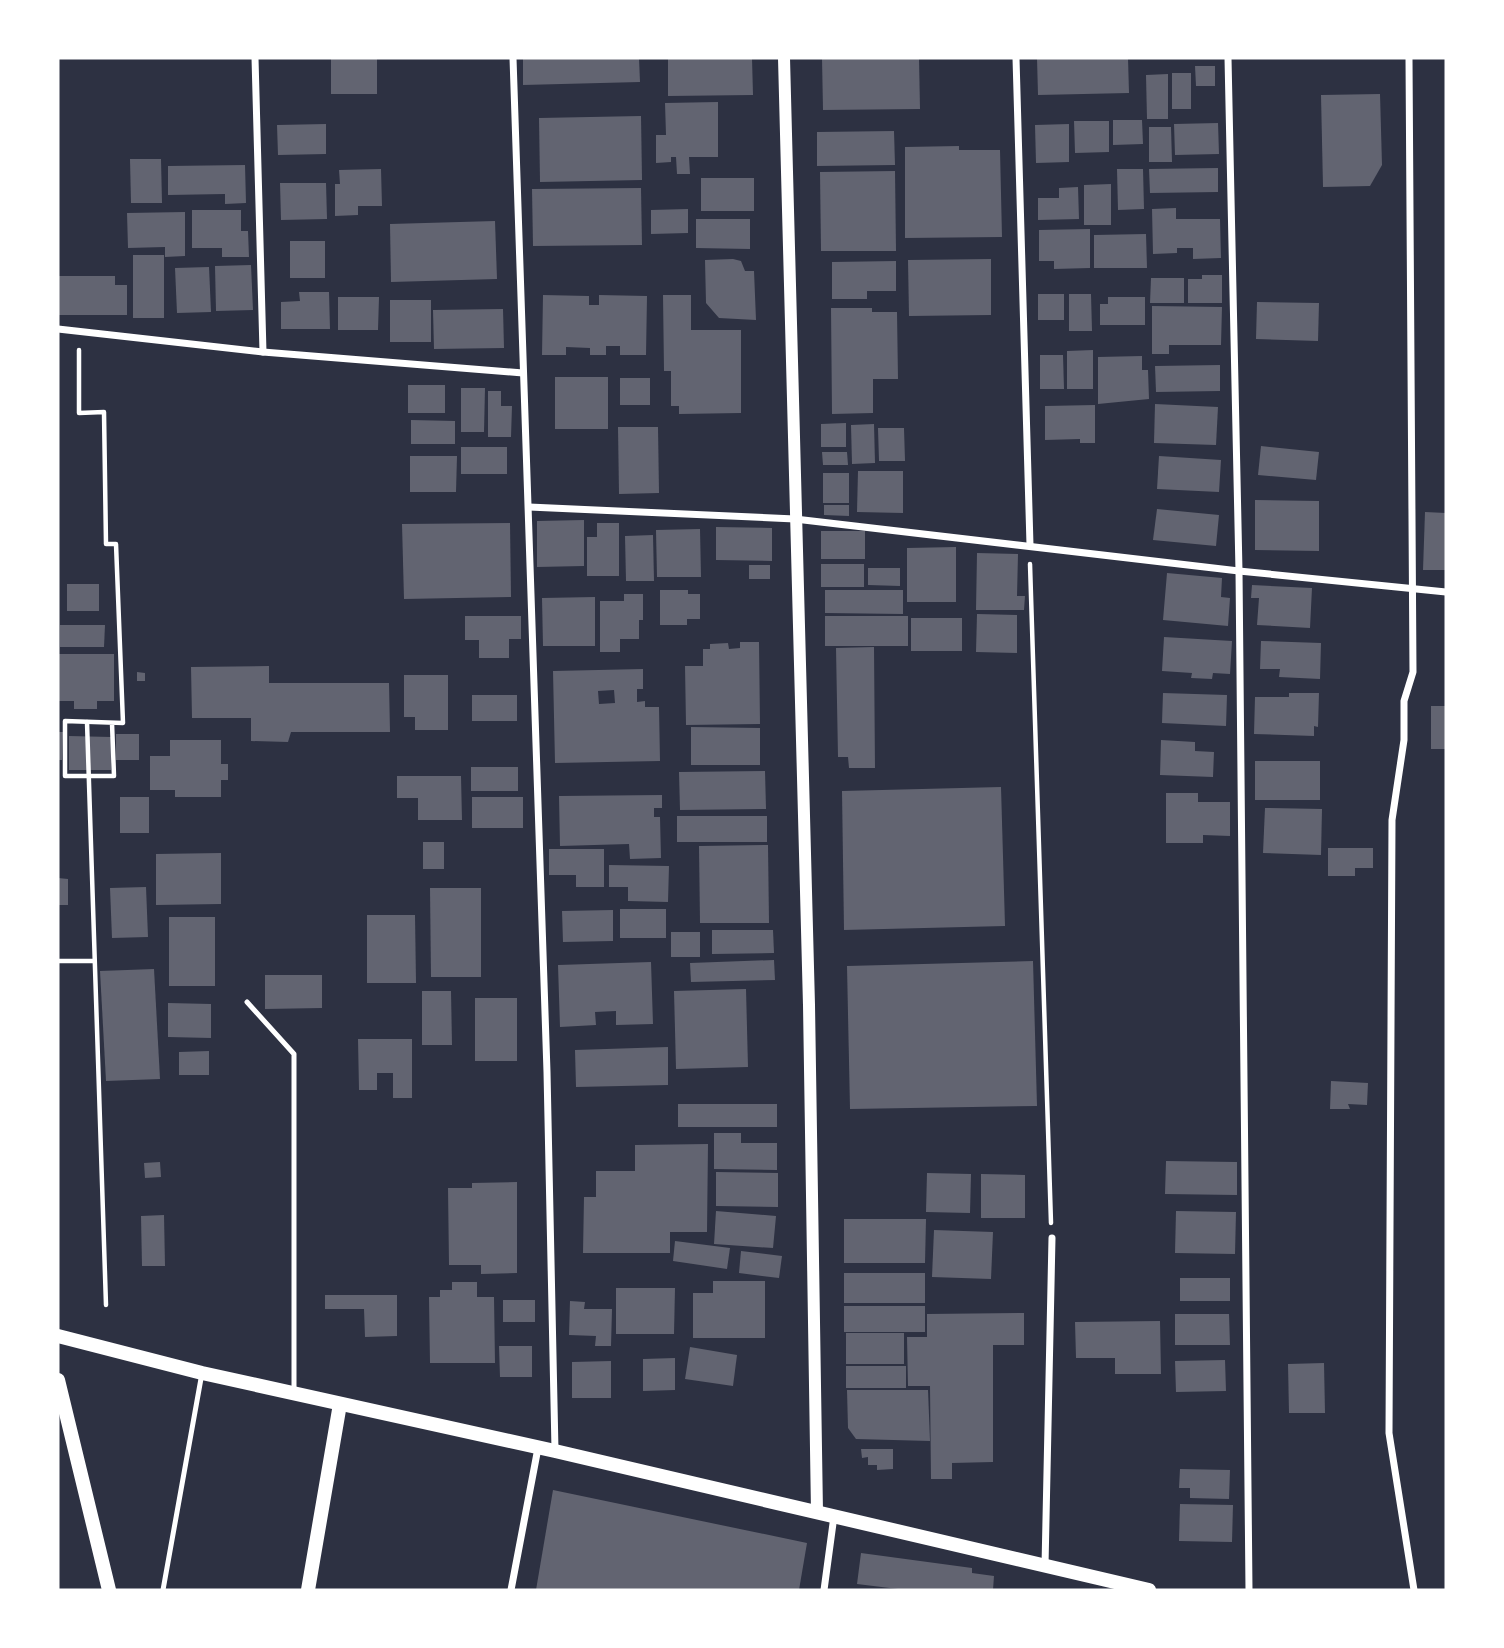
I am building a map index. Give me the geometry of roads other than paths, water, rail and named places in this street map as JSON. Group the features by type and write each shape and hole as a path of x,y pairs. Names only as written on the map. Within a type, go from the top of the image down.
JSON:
{"main road":[{"path":"58,1336 202,1373 555,1451 1149,1590"},
{"path":"58,1380 109,1590"},
{"path":"308,1590 340,1404"}],"street":[{"path":"255,58 263,352"},
{"path":"513,58 529,507 555,1451"},
{"path":"784,58 809,1005 817,1512"},
{"path":"1016,58 1030,545"},
{"path":"1228,58 1239,571 1250,1590"},
{"path":"1409,58 1413,672 1404,701 1404,740 1392,820 1389,1433 1414,1590"},
{"path":"58,329 263,352 523,373"},
{"path":"529,507 795,519 1239,571 1446,592"},
{"path":"1045,1567 1052,1238"},
{"path":"511,1590 538,1448"},
{"path":"824,1590 834,1515"}],"lane":[{"path":"247,1002 294,1054 294,1393"},
{"path":"163,1590 202,1373"}]}
